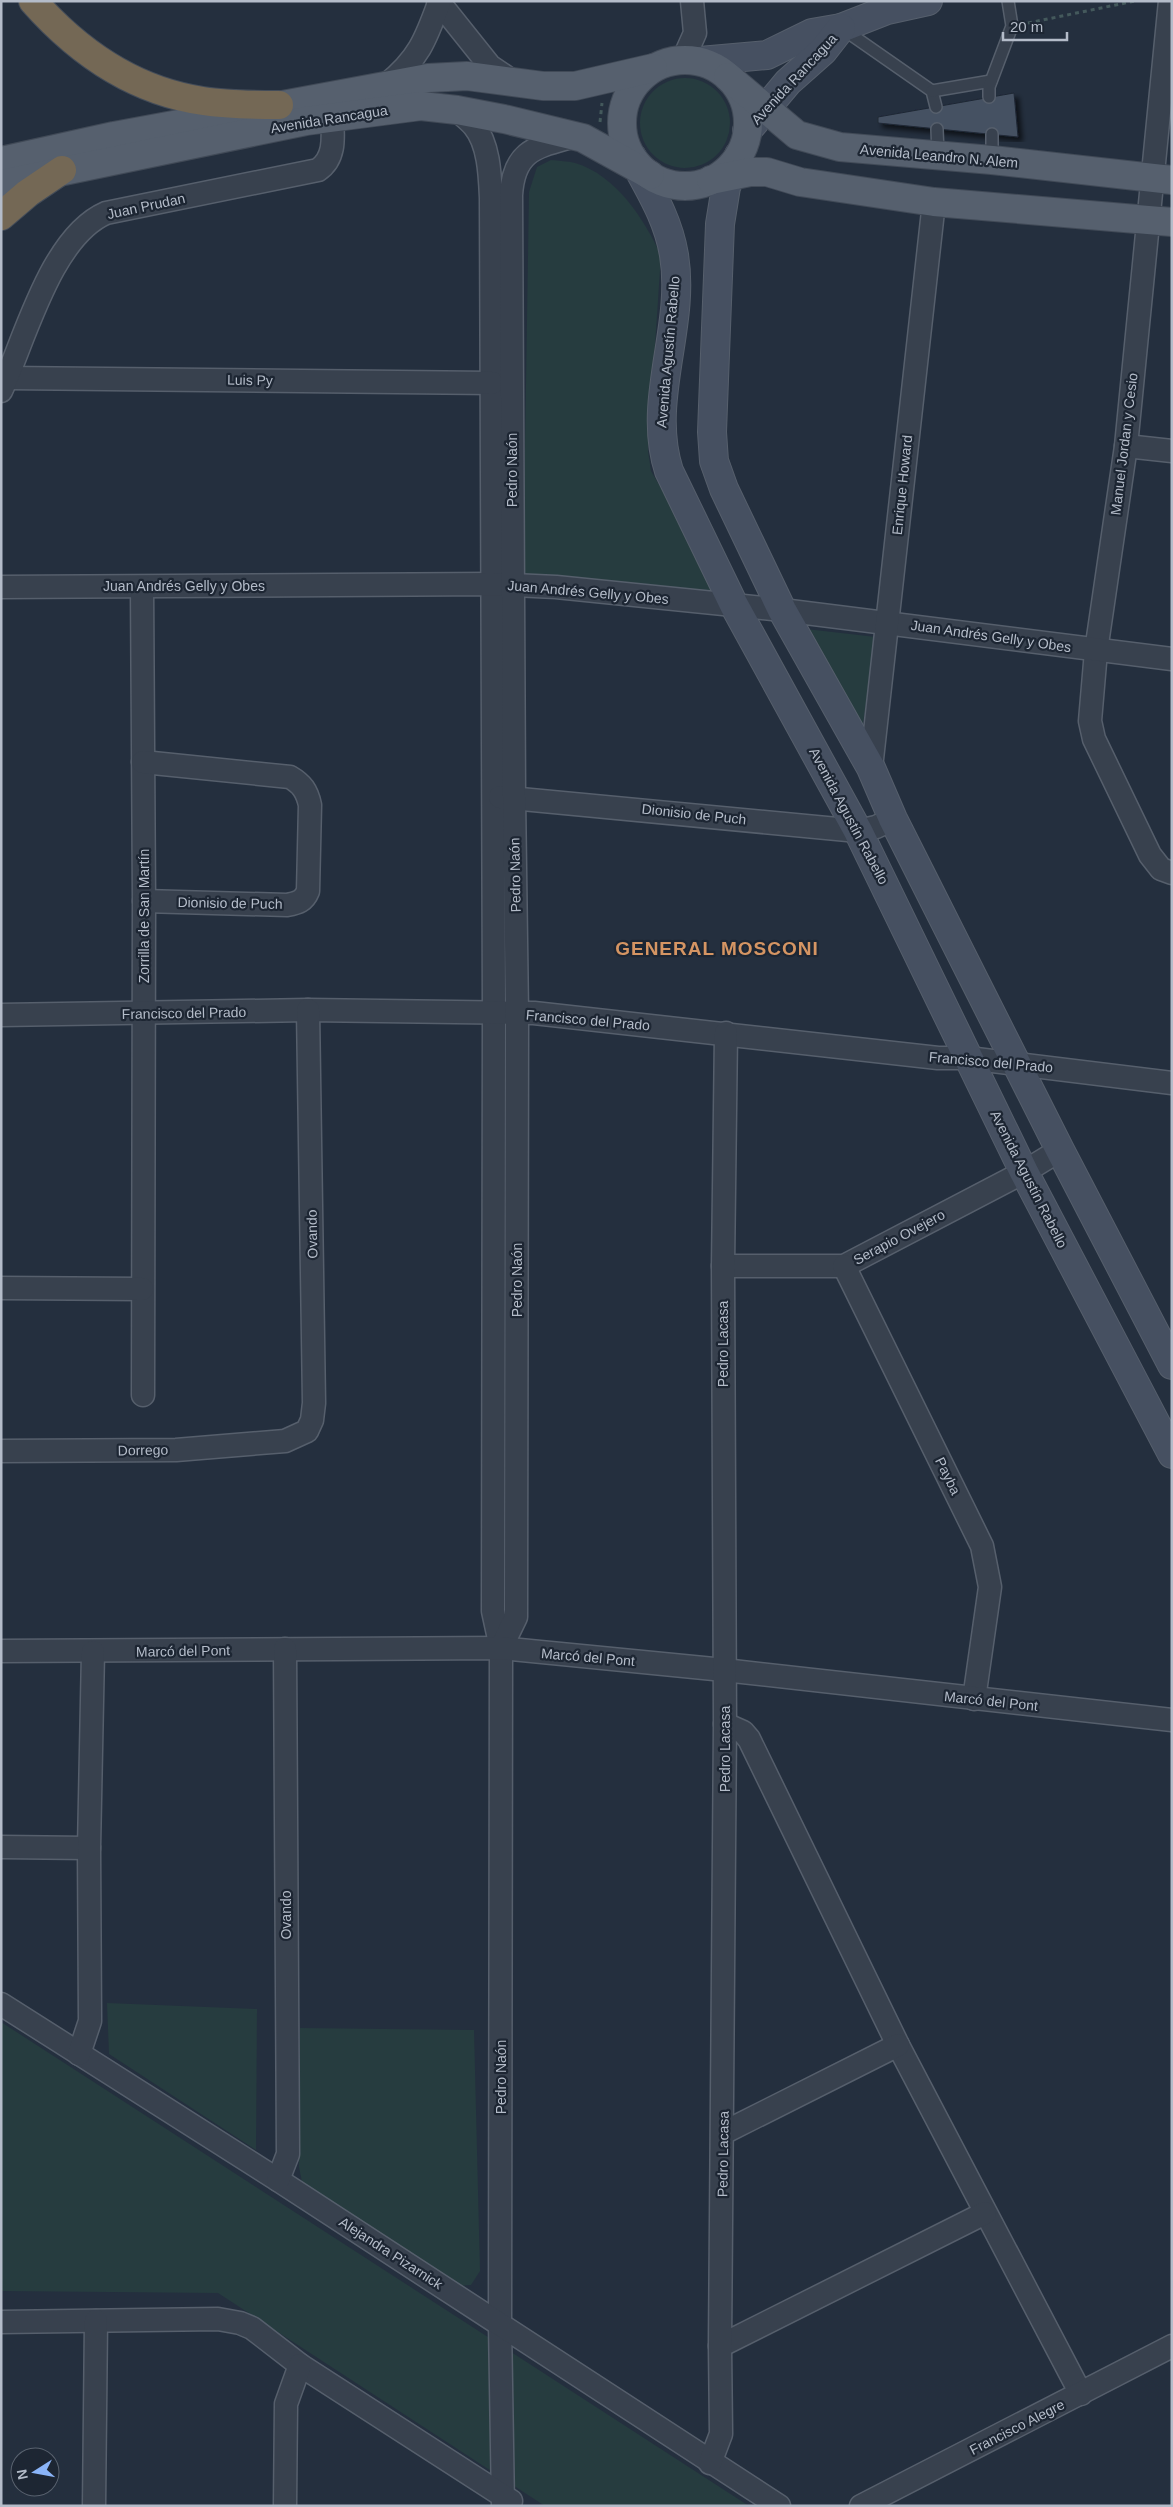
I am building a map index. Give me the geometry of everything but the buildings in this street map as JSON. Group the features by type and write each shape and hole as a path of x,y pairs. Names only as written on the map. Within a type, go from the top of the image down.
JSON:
{"highway":[{"path":"33,1 78,46 121,74 146,85 202,101 279,105"},
{"path":"1,216 28,193 62,170"}],"main road":[{"name":"Avenida Rancagua","path":"691,61 767,55 812,33 841,28 887,10 928,1"},
{"name":"Avenida Rancagua","path":"732,160 765,109 798,72 823,51 841,28"},
{"path":"732,160 699,184 673,185 640,168 623,133 624,108 634,85 653,68 667,62 691,61 715,67 738,88 744,101 748,116 732,160 723,200 717,264 712,432 714,461 724,489 782,610 871,768 893,819 1060,1150 1172,1365"},
{"name":"Avenida Rancagua","path":"1,161 114,136 386,84 428,78 467,76 516,83 575,86 605,81 653,68"},
{"name":"Avenida Leandro N. Alem","path":"728,77 797,135 816,142 840,147 938,155 992,147 1162,179"},
{"name":"Avenida Rancagua","path":"1,184 62,170 332,117 421,106 457,110 586,140 640,168"},
{"path":"732,160 800,182 934,202 1160,220"},
{"name":"Avenida Agustín Rabello","path":"640,168 658,204 674,255 675,303 662,412 663,453 677,490 734,605 858,831 1024,1172 1172,1454"}],"street":[{"path":"691,61 695,33 692,1"},
{"name":"Manuel Jordan y Cesio","path":"1166,871 1150,855 1094,739 1090,721 1096,651 1160,220 1170,1"},
{"path":"439,2 490,66 516,83"},
{"path":"386,84 404,71 422,49 439,2"},
{"name":"Pedro Naón","path":"457,110 475,127 481,139 489,170 492,383 502,585"},
{"name":"Juan Prudan","path":"4,384 53,269 65,247 82,228 106,213 313,172 327,164 333,144 332,117"},
{"name":"Pedro Naón","path":"508,2502 500,2324 501,1648 493,1611 494,1013 503,797 502,585 512,182 518,165 528,152 542,145 586,140"},
{"name":"Enrique Howard","path":"871,768 934,202"},
{"name":"Luis Py","path":"4,384 492,383"},
{"path":"1126,446 1172,451"},
{"name":"Juan Andrés Gelly y Obes","path":"1,587 502,585 556,587 886,622 1096,651 1172,659"},
{"name":"Zorrilla de San Martín","path":"142,587 144,901 143,1395"},
{"name":"Dionisio de Puch","path":"143,762 290,777 300,782 307,793 310,805 308,891 305,898 298,903 288,905 144,901"},
{"name":"Pedro Naón","path":"501,1648 516,1617 517,1013 503,797"},
{"name":"Dionisio de Puch","path":"503,797 858,831 876,827 893,819"},
{"name":"Francisco del Prado","path":"1,1015 308,1010 517,1013 726,1033 938,1058 968,1058 1172,1083"},
{"name":"Ovando","path":"284,1441 307,1431 312,1420 314,1403 308,1010"},
{"name":"Pedro Lacasa","path":"710,2463 721,2434 725,1724 723,1266 726,1033"},
{"name":"Serapio Ovejero","path":"723,1266 844,1266 1024,1172 1060,1150"},
{"name":"Payba","path":"844,1266 982,1546 990,1587 974,1699"},
{"path":"1,1288 142,1289"},
{"name":"Dorrego","path":"1,1451 176,1450 284,1441"},
{"name":"Marcó del Pont","path":"1,1651 93,1652 501,1648 724,1670 1172,1720"},
{"name":"Ovando","path":"278,2180 288,2154 285,1649"},
{"path":"79,2054 90,2020 89,1848 93,1652"},
{"path":"725,1724 742,1732 749,1739 898,2045 1081,2394"},
{"path":"1,1847 89,1848"},
{"name":"Alejandra Pizarnick","path":"1,2004 278,2180 710,2463 779,2506"},
{"path":"723,2134 898,2045"},
{"path":"720,2346 985,2213"},
{"path":"1,2322 218,2319 240,2323 252,2328 300,2366 508,2502"},
{"path":"94,2506 96,2321"},
{"name":"Francisco Alegre","path":"862,2506 1172,2346"},
{"path":"285,2506 286,2404 300,2366"}],"lane":[{"path":"989,97 991,81 1012,26 1008,1"},
{"path":"841,28 932,91 936,107"},
{"path":"932,91 991,81"},
{"path":"937,128 938,155"}],"path":[{"path":"1012,26 1135,1"},
{"path":"586,140 605,81"}],"green space":[{"path":"685,78 702,82 717,91 726,106 730,123 726,140 717,155 702,164 685,168 668,164 653,155 644,140 640,123 644,106 653,91 668,82"},
{"path":"551,160 572,162 590,169 616,188 637,213 661,255 648,451 651,471 714,579 712,588 705,594 523,576 529,192 537,167"},
{"path":"806,629 876,637 861,737"},
{"path":"107,2003 257,2009 256,2150 109,2054"},
{"path":"1,2022 749,2506 545,2506 218,2293 1,2291"},
{"path":"300,2028 474,2030 480,2271 471,2285 457,2286 302,2182 299,2167"}],"district":[{"name":"GENERAL MOSCONI","path":"717,948"}]}
